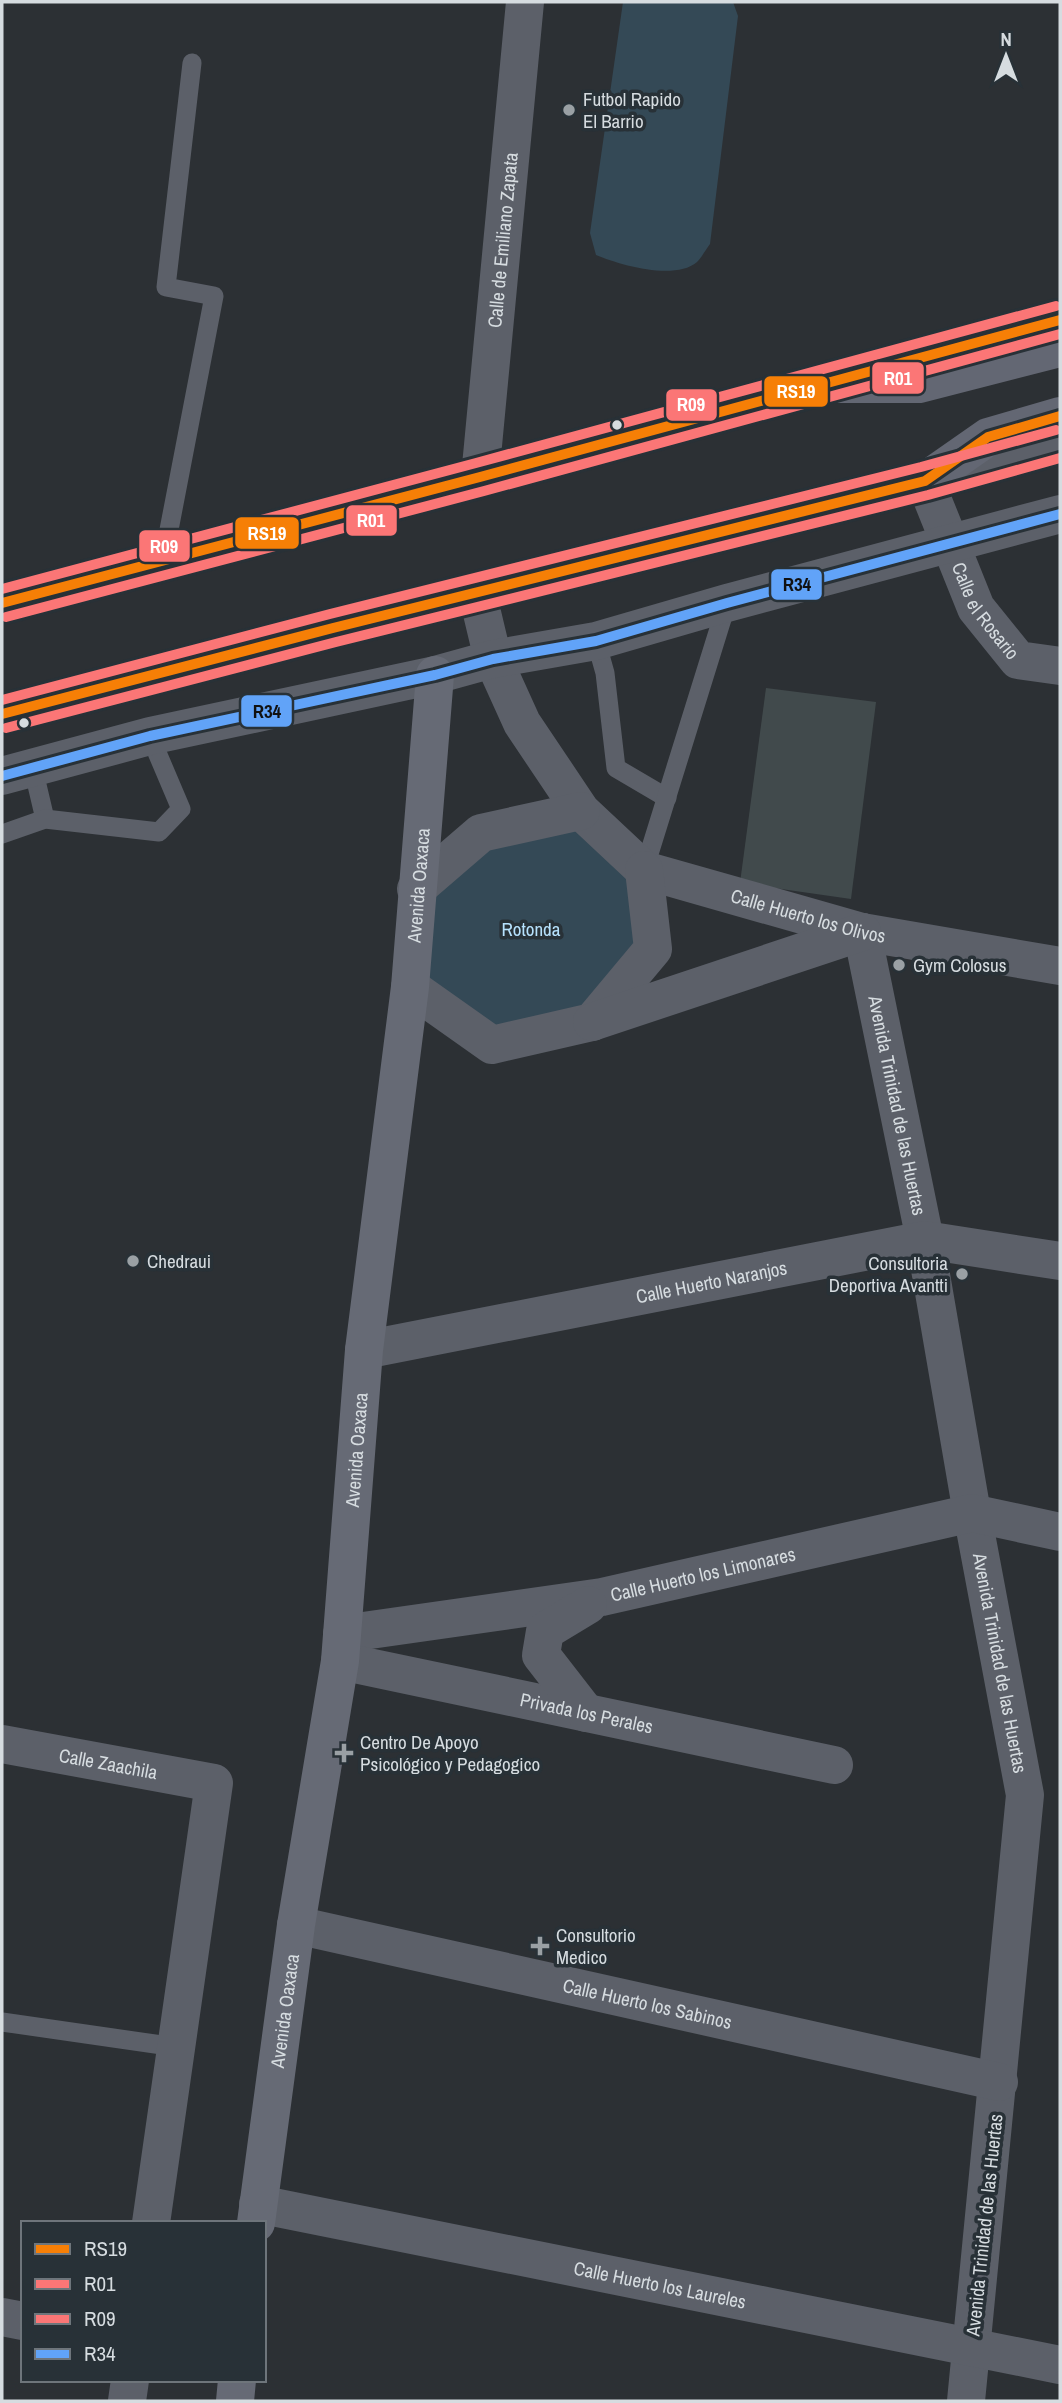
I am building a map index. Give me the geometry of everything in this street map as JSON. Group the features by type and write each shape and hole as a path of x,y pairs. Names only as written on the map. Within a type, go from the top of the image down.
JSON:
{"main road":[{"path":"2,603 819,384 919,384 1060,348"},
{"path":"2,714 925,481 988,437 1060,416"},
{"name":"Avenida Oaxaca","path":"257,2213 296,1925 341,1648 364,1350 410,987 435,675"},
{"path":"234,2401 237,2382"}],"street":[{"name":"Calle de Emiliano Zapata","path":"480,477 525,2"},
{"path":"819,384 1060,320"},
{"path":"925,481 1060,444"},
{"name":"Calle el Rosario","path":"925,481 976,608 1018,660 1060,666"},
{"path":"17,772 150,736 435,675 494,659 596,641 1060,514"},
{"name":"Calle Huerto los Olivos","path":"477,592 494,659 522,723 582,811 644,870 862,932 1060,967"},
{"path":"416,889 481,833 582,811"},
{"path":"592,1022 653,949 644,870"},
{"path":"410,987 492,1045 592,1022 862,932"},
{"name":"Avenida Trinidad de las Huertas","path":"862,932 925,1240 972,1513 1025,1795 966,2401"},
{"name":"Calle Huerto Naranjos","path":"364,1350 925,1240 1060,1261"},
{"name":"Calle Huerto los Limonares","path":"341,1648 602,1597 972,1513 1060,1532"},
{"path":"586,1713 541,1655 545,1631 602,1597"},
{"name":"Privada los Perales","path":"341,1648 586,1713 834,1765"},
{"name":"Calle Zaachila","path":"2,1744 214,1783 176,2047"},
{"name":"Calle Huerto los Sabinos","path":"296,1925 999,2081"},
{"path":"151,2221 176,2047"},
{"name":"Calle Huerto los Laureles","path":"257,2213 972,2346 1060,2365"},
{"path":"2,2317 21,2321"},
{"path":"127,2401 130,2382"}],"lane":[{"path":"163,561 214,296 166,287 191,63"},
{"path":"644,870 727,603"},
{"path":"596,641 605,673 616,768 667,797"},
{"path":"2,834 45,819 159,832 181,809 150,736"},
{"path":"17,772 45,819"},
{"path":"2,2022 176,2047"}],"green space":[{"path":"623,2 733,2 738,16 710,244 697,262 687,268 662,271 633,267 596,255 590,233"},
{"name":"Rotonda","path":"580,823 635,873 647,947 593,1017 493,1039 411,982 422,892 484,835"}],"building":[{"path":"766,688 876,702 851,899 740,883"}],"transit line":[{"name":"R09","path":"2,589 1056,306"},
{"name":"RS19","path":"2,603 1060,320"},
{"name":"R01","path":"6,617 484,491 1060,334"},
{"name":"RS19","path":"2,714 333,628 925,481 988,437 1060,416"},
{"name":"R09","path":"2,700 330,614 921,467 1056,430"},
{"name":"R01","path":"6,728 336,642 928,495 1060,458"},
{"name":"R34","path":"2,776 150,736 435,675 493,659 596,641 1060,514"}],"place":[{"name":"Futbol Rapido El Barrio","path":"569,110"},
{"name":"Gym Colosus","path":"899,965"},
{"name":"Chedraui","path":"133,1261"},
{"name":"Consultoria Deportiva Avantti","path":"962,1274"},
{"name":"Centro De Apoyo Psicológico y Pedagogico","path":"344,1753"},
{"name":"Consultorio Medico","path":"540,1946"}]}
